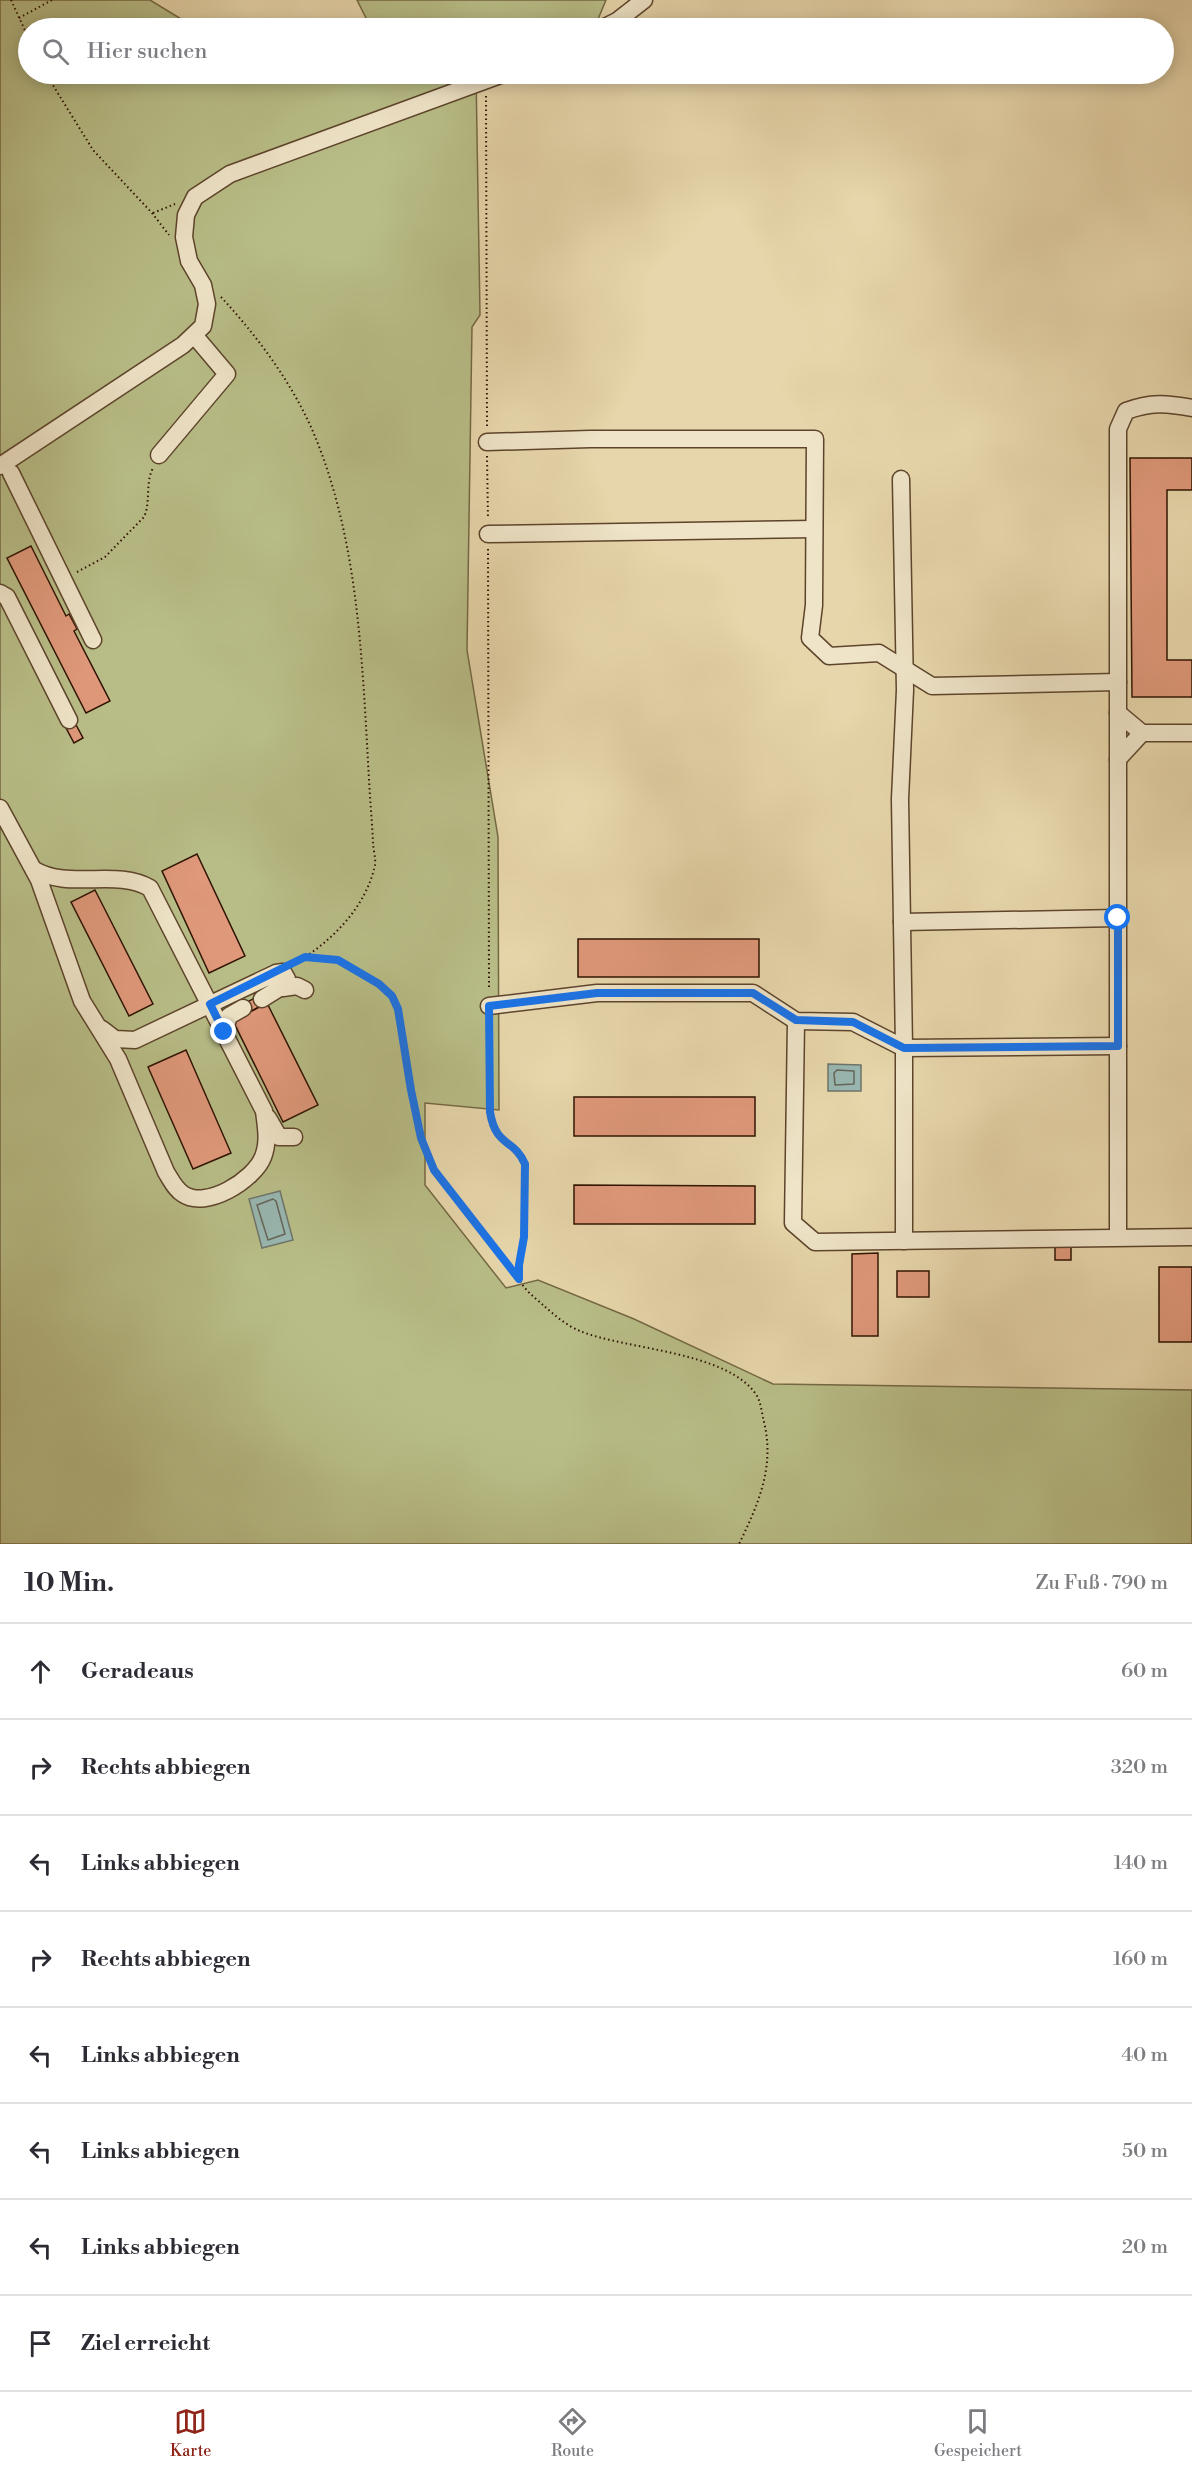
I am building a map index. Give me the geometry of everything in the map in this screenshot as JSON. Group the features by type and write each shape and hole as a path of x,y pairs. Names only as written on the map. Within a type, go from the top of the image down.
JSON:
{"lane":[{"path":"621,18 644,0"},
{"path":"93,640 6,469 183,345 203,326 207,304 203,285 189,261 184,237 186,215 195,197 230,174 478,84"},
{"path":"159,455 227,374 194,335"},
{"path":"1118,1237 1118,429 1126,411 1145,404 1166,403 1192,408"},
{"path":"487,442 590,439 815,439 814,605 810,638 829,656 879,653 932,686 1118,682"},
{"path":"901,479 905,671 900,799 904,1241"},
{"path":"488,534 814,529"},
{"path":"0,593 7,597 69,720"},
{"path":"1118,713 1142,733 1192,733"},
{"path":"1118,759 1142,733"},
{"path":"0,808 33,869 82,1001 123,1069 166,1172 183,1194 191,1198 207,1198 237,1185 249,1176 257,1167 266,1144 264,1111"},
{"path":"33,869 45,877 58,880 126,881 144,884 150,888 279,1137 285,1139 294,1137"},
{"path":"902,922 1118,918"},
{"path":"289,971 297,986 305,990"},
{"path":"262,999 289,971"},
{"path":"96,1024 115,1039 135,1040 210,1004 289,971"},
{"path":"489,1006 597,993 753,993 796,1020 853,1022 904,1048 1118,1046"},
{"path":"224,1032 229,1016 243,1008"},
{"path":"796,1020 793,1223 814,1242 1192,1237"}],"path":[{"path":"11,0 19,18 52,0"},
{"path":"52,84 93,150 152,213 171,237"},
{"path":"486,84 490,1112 492,1127 500,1140 520,1153 525,1164 524,1237 519,1279"},
{"path":"237,314 292,390 324,461 336,500 352,571 364,681 375,863 354,910 335,935 289,971"},
{"path":"63,578 105,557 144,517 147,510 150,474 159,455"},
{"path":"289,971 338,960 379,984 392,996 398,1009 421,1138 434,1170 529,1293 552,1313 579,1331 693,1359 729,1372 750,1387 758,1398 767,1432 769,1451 767,1475 755,1511 739,1544"}],"green space":[{"path":"0,0 150,0 180,18 18,18 18,84 476,84 480,315 472,327 467,650 498,837 499,1110 425,1103 425,1185 506,1288 538,1280 634,1319 773,1384 1192,1390 1192,1544 0,1544"},
{"path":"357,0 606,0 598,18 366,18"}],"water":[{"path":"828,1064 861,1065 861,1091 828,1091"},
{"path":"280,1191 293,1240 262,1248 249,1199"}],"building":[{"path":"1130,458 1192,458 1192,490 1167,490 1167,660 1192,660 1192,697 1132,697"},
{"path":"31,546 66,616 69,614 77,629 74,631 110,701 86,713 7,558"},
{"path":"74,721 83,738 74,743 65,726"},
{"path":"197,854 245,956 209,973 162,871"},
{"path":"95,890 153,1004 129,1016 71,902"},
{"path":"578,939 759,939 759,977 578,977"},
{"path":"261,995 265,1004 245,1014 241,1005"},
{"path":"267,1003 318,1105 283,1122 233,1021"},
{"path":"186,1050 231,1153 193,1169 148,1067"},
{"path":"574,1097 755,1097 755,1136 574,1136"},
{"path":"574,1185 755,1186 755,1224 574,1224"},
{"path":"1055,1247 1071,1247 1071,1260 1055,1260"},
{"path":"878,1253 878,1336 852,1336 852,1254"},
{"path":"1159,1267 1192,1267 1192,1342 1159,1342"},
{"path":"897,1271 929,1271 929,1297 897,1297"}],"route":[{"path":"224,1032 210,1004 291,966 305,957 338,960 379,984 392,996 398,1009 421,1138 434,1170 519,1279 524,1237 525,1164 520,1153 500,1140 492,1127 489,1006 597,993 753,993 796,1020 853,1022 904,1048 1118,1046 1118,918"}]}
